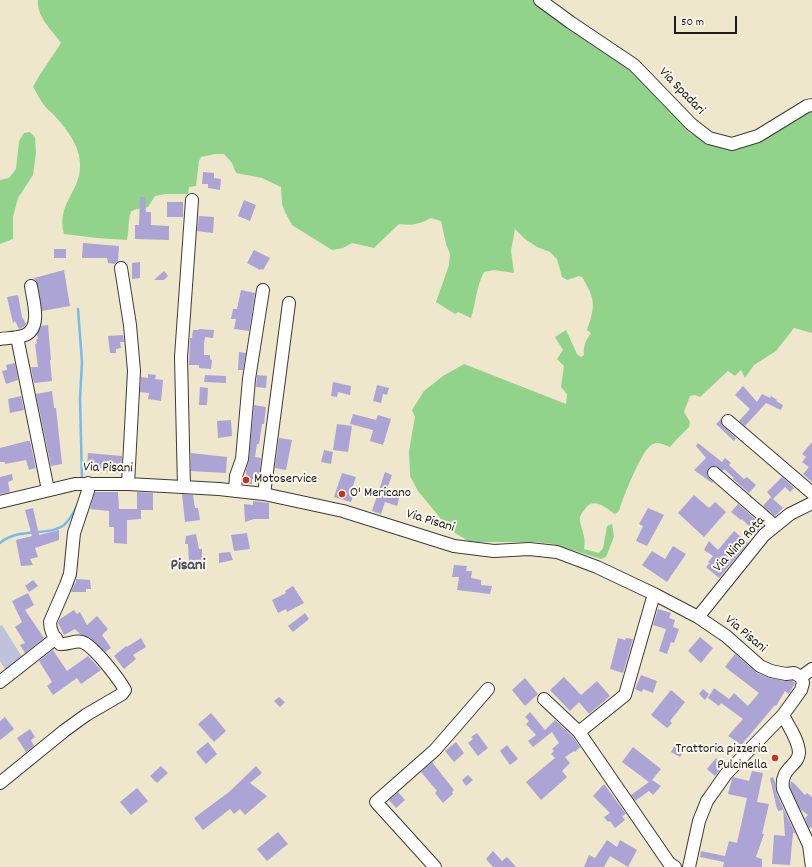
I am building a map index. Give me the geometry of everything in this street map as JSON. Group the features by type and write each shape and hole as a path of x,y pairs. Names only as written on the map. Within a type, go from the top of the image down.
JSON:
{"street":[{"name":"Via Spadari","path":"540,0 634,65 690,124 709,138 732,144 758,136 807,106 812,105"},
{"path":"184,487 181,350 192,200"},
{"path":"121,268 130,326 134,371 128,484"},
{"path":"0,339 17,337 28,333 33,328 35,321 31,286"},
{"path":"235,491 236,476 242,459 249,379 263,290"},
{"path":"264,494 290,303"},
{"path":"17,337 48,490"},
{"path":"728,422 812,493"},
{"path":"714,473 775,526"},
{"path":"0,783 64,731 86,715 122,694 125,690 93,648 82,642 76,641 60,644 51,631 50,622 70,574 74,533 88,491 83,483"},
{"name":"Via Pisani","path":"0,502 83,483 128,484 235,491 264,494 343,511 454,546 494,551 529,549 557,552 597,567 698,617 726,636 760,666 771,671 786,674 794,673 801,677"},
{"name":"Via Nino Rota","path":"698,617 764,536 790,514 812,503"},
{"path":"578,732 625,695 654,594"},
{"path":"0,682 56,638"},
{"path":"689,867 699,821 707,801 726,774 783,715 801,690 803,683 801,677 812,669"},
{"path":"435,867 376,802 435,750 488,689"},
{"path":"544,699 578,732 669,863 675,867"},
{"path":"783,715 797,744 799,754 785,772 782,781 783,789 811,844 812,866"}],"shaded area":[{"path":"2,625 24,660 7,673 0,661 0,626"}],"green space":[{"path":"38,0 533,0 571,29 629,65 691,134 695,132 724,147 812,109 812,333 794,328 776,351 754,365 745,378 741,370 735,376 728,371 700,397 695,395 690,396 684,412 690,422 689,427 670,447 657,443 649,447 633,474 619,511 615,514 600,504 592,503 588,505 580,518 584,537 584,549 599,553 603,548 607,526 612,524 614,537 606,557 601,559 553,544 536,542 470,542 450,530 418,491 410,476 409,451 415,417 412,410 424,391 443,376 464,364 566,404 567,394 561,387 564,366 557,359 563,350 555,337 566,330 577,354 581,357 584,355 585,343 591,333 587,330 592,314 593,302 590,291 582,277 579,276 567,280 562,277 557,259 550,252 537,247 525,239 515,229 511,251 514,273 494,270 484,272 479,283 471,318 458,312 455,314 436,302 449,265 450,254 446,244 441,221 431,218 416,224 399,224 374,248 352,243 343,248 332,250 292,225 282,204 281,187 262,178 236,173 232,163 224,154 201,157 199,161 196,186 189,187 188,194 166,194 155,196 148,207 132,211 127,240 64,234 62,223 63,214 77,182 80,164 75,143 58,119 44,105 33,87 39,75 61,43 39,12"},
{"path":"30,132 35,137 36,153 33,175 18,198 13,217 13,239 0,244 0,180 9,178 16,169 19,141 24,133"}],"building":[{"path":"203,172 214,173 214,178 221,179 220,190 208,188 208,184 202,184"},
{"path":"140,197 145,197 146,212 151,212 151,225 169,226 169,240 135,239 135,225 139,225"},
{"path":"244,200 256,205 250,221 238,216"},
{"path":"167,202 183,202 183,217 167,217"},
{"path":"199,216 214,217 213,233 197,231"},
{"path":"83,243 119,246 118,261 115,264 108,263 107,258 82,258"},
{"path":"54,249 66,249 66,258 54,258"},
{"path":"254,250 270,258 263,270 260,270 247,263"},
{"path":"140,262 140,278 132,279 132,263"},
{"path":"64,270 70,306 42,311 38,285 34,278"},
{"path":"164,271 168,276 164,280 154,280"},
{"path":"241,290 255,293 249,331 234,329 236,319 231,319 233,309 237,309"},
{"path":"18,295 22,317 26,324 19,329 15,321 13,323 7,297"},
{"path":"48,325 52,381 34,383 31,367 38,367 35,344 37,343 36,339 38,339 37,334 41,326"},
{"path":"193,330 214,330 213,338 205,337 204,344 204,355 210,355 210,359 212,360 211,369 199,368 199,365 189,365 190,338 192,338"},
{"path":"123,335 124,342 120,342 121,348 116,349 116,353 110,353 108,336"},
{"path":"239,352 246,353 243,370 238,370"},
{"path":"15,363 18,380 6,384 2,371 7,370 6,365"},
{"path":"148,374 156,375 155,379 163,380 161,401 148,399 149,393 140,392 141,377 148,378"},
{"path":"205,375 226,376 226,383 204,382"},
{"path":"257,375 267,376 266,388 256,387"},
{"path":"333,382 351,386 350,395 338,392 337,397 331,396"},
{"path":"377,385 389,388 387,395 383,394 381,403 373,401"},
{"path":"743,386 757,402 762,394 770,398 771,396 783,405 781,410 766,403 745,426 739,421 750,409 735,395"},
{"path":"200,387 208,388 207,405 199,405"},
{"path":"52,391 54,408 56,408 62,464 51,466 36,394"},
{"path":"21,396 24,410 10,413 8,399"},
{"path":"254,405 266,407 264,424 262,424 259,444 257,444 255,457 261,458 259,477 256,476 256,479 252,479 252,484 243,484 243,478 246,476 249,460"},
{"path":"353,414 376,420 378,415 391,419 383,445 370,441 373,430 350,424"},
{"path":"721,419 723,426 736,438 734,441 716,424"},
{"path":"231,420 232,436 218,438 217,421"},
{"path":"337,424 352,426 348,452 333,450"},
{"path":"279,438 292,440 286,470 275,468"},
{"path":"30,441 36,470 35,468 29,470 26,460 5,464 5,462 0,462 0,448"},
{"path":"812,442 812,482 803,474 809,467 802,462 806,457 802,454"},
{"path":"698,443 722,462 725,458 731,463 729,465 744,479 747,477 756,485 749,493 724,469 723,471 715,466 709,468 707,471 707,476 713,482 712,483 694,470 706,458 696,446"},
{"path":"324,450 333,452 331,464 321,462"},
{"path":"88,453 122,456 121,473 87,469"},
{"path":"191,453 227,457 226,473 191,471"},
{"path":"385,472 392,475 387,489 389,490 388,491 400,494 397,506 385,502 381,514 372,511"},
{"path":"342,473 356,477 353,486 356,487 351,502 334,497"},
{"path":"12,474 13,480 8,482 10,492 0,494 0,477"},
{"path":"782,477 794,488 790,492 785,487 773,499 767,492"},
{"path":"95,492 118,492 119,509 137,509 137,492 153,493 153,510 141,510 141,519 127,520 127,544 114,543 114,527 109,527 109,511 90,509"},
{"path":"182,494 193,495 195,508 198,508 200,520 185,522"},
{"path":"694,495 709,508 715,502 726,512 704,537 678,513"},
{"path":"771,497 783,508 775,516 763,506"},
{"path":"253,501 269,503 269,519 254,519 245,522 244,504 253,505"},
{"path":"738,504 763,526 756,533 742,519 741,520 731,512"},
{"path":"33,508 39,535 59,530 59,540 35,548 38,557 30,559 33,565 21,566 16,540 32,536 25,510"},
{"path":"648,508 664,515 647,546 636,541 643,526 639,524"},
{"path":"734,531 748,543 719,578 706,567 710,563 708,562 713,556 704,550 709,541 718,550"},
{"path":"247,533 250,549 234,551 231,535"},
{"path":"196,534 199,549 202,549 202,562 189,563 188,544 185,544 186,536"},
{"path":"673,546 686,554 667,582 642,565 652,551 665,559"},
{"path":"230,552 233,560 219,563 219,553"},
{"path":"454,565 467,566 466,571 472,571 471,578 481,580 481,585 492,586 490,594 457,590 459,577 452,577"},
{"path":"76,579 90,580 91,589 86,589 86,592 71,592 76,583"},
{"path":"33,580 38,586 29,592 25,586"},
{"path":"293,586 304,603 287,612 286,609 278,613 272,600 286,593 285,591"},
{"path":"28,593 34,605 25,610 44,638 25,653 20,645 25,643 15,627 22,622 12,601"},
{"path":"658,609 671,613 669,618 675,620 673,627 679,629 674,643 671,642 667,654 659,651 666,629 653,625"},
{"path":"74,610 77,614 80,612 87,625 97,616 108,629 102,635 111,648 105,652 91,639 80,634 75,629 64,635 58,623 60,619"},
{"path":"305,613 309,619 293,632 288,626"},
{"path":"700,637 713,648 701,663 688,651"},
{"path":"141,638 146,647 133,655 136,659 124,669 114,656 126,646 127,647"},
{"path":"618,638 625,640 626,638 633,639 623,673 610,669"},
{"path":"53,650 67,671 88,656 101,670 81,684 77,678 53,695 47,686 52,682 39,661"},
{"path":"735,654 757,673 769,678 792,681 795,683 789,694 785,691 776,706 775,705 738,749 739,743 728,736 743,719 721,703 719,706 708,698 714,688 729,699 734,693 748,706 759,693 725,667"},
{"path":"641,675 657,681 653,693 643,689 642,692 635,689"},
{"path":"564,677 581,695 597,681 610,696 589,714 579,702 570,711 550,690"},
{"path":"525,678 538,694 525,706 512,690"},
{"path":"703,689 709,694 705,700 699,694"},
{"path":"671,690 685,702 670,721 672,723 667,728 651,715"},
{"path":"279,697 285,702 280,707 274,701"},
{"path":"530,712 545,730 555,720 573,737 580,747 575,752 574,751 565,757 570,763 562,771 567,777 541,800 526,782 555,758 551,754 554,751 552,749 559,743 552,732 533,747 528,741 536,735 526,724 529,721 525,717"},
{"path":"211,713 226,731 214,742 198,724"},
{"path":"5,717 14,729 0,740 0,721"},
{"path":"30,729 35,737 31,740 34,746 26,752 17,738"},
{"path":"477,733 488,748 478,756 468,743 473,739 471,737"},
{"path":"208,742 217,754 206,764 196,752"},
{"path":"456,742 464,753 454,762 445,751"},
{"path":"507,745 518,759 510,765 500,751"},
{"path":"675,745 684,751 680,757 671,752"},
{"path":"633,747 661,769 652,780 661,786 653,795 649,791 635,801 631,795 649,782 622,762"},
{"path":"716,758 724,764 715,776 707,769"},
{"path":"432,762 454,790 452,792 453,794 443,803 435,793 437,791 421,772"},
{"path":"161,766 168,773 157,783 150,776"},
{"path":"256,766 262,773 250,783 267,796 245,815 240,809 234,814 230,809 203,830 194,818 229,792"},
{"path":"752,771 763,773 757,802 769,804 762,834 764,834 756,857 762,859 762,867 723,867 724,862 700,857 701,851 725,856 729,841 737,843 747,798 728,794 733,777 749,781"},
{"path":"468,775 473,780 466,786 462,780"},
{"path":"773,777 776,792 783,810 778,811 776,805 770,778"},
{"path":"791,781 805,795 807,793 812,797 812,827 809,828 805,818 808,815 800,809 790,787"},
{"path":"604,784 626,814 622,816 625,820 615,828 610,821 608,822 604,817 610,813 593,796"},
{"path":"137,788 148,801 131,815 120,802"},
{"path":"398,792 405,800 396,808 389,800"},
{"path":"783,808 795,833 793,833 790,865 772,864 774,835 785,836"},
{"path":"278,832 288,844 267,861 257,849"},
{"path":"607,840 617,847 620,840 637,850 628,867 610,856 604,867 584,867 589,855 595,858"},
{"path":"493,851 502,861 507,857 516,867 493,867 486,859"}],"waterway":[{"path":"78,309 82,362 80,398 82,480"},
{"path":"0,543 15,535 57,529 68,521 78,504"}],"place":[{"name":"Motoservice","path":"246,480"},
{"name":"O' Mericano","path":"342,494"},
{"name":"Trattoria pizzeria Pulcinella","path":"775,758"}],"district":[{"name":"Pisani","path":"188,567"}]}
